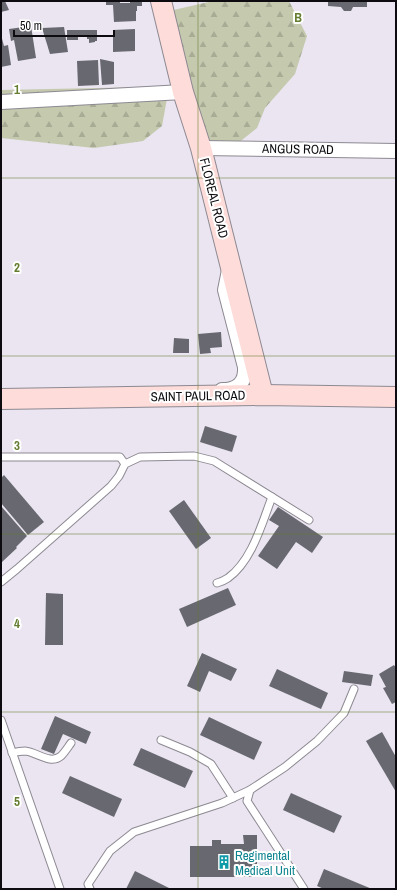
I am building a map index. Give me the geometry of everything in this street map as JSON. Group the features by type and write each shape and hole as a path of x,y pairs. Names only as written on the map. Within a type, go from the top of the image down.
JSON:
{"main road":[{"name":"FLOREAL ROAD","path":"161,1 183,92 201,148 263,395"},
{"name":"SAINT PAUL ROAD","path":"1,399 263,395 396,397"}],"street":[{"path":"1,102 183,92"},
{"name":"ANGUS ROAD","path":"201,148 396,151"},
{"path":"158,397 174,390 230,390 239,386 243,381 246,374 245,367 225,290 230,265"}],"lane":[{"path":"1,582 111,486 119,476 125,464 140,457 194,456 214,461 309,520"},
{"path":"1,457 120,457 125,464"},
{"path":"217,583 229,577 245,560 259,533 272,497"},
{"path":"90,889 88,884 110,851 134,832 222,803 250,790 285,767 317,741 344,713 354,689"},
{"path":"1,720 60,889"},
{"path":"161,740 190,752 211,764 233,798"},
{"path":"12,753 24,751 53,759 60,756 71,743"},
{"path":"250,790 247,801 304,889"}],"green space":[{"path":"213,1 289,1 307,36 295,74 265,108 257,128 232,148 207,144 169,11"},
{"path":"146,87 168,93 162,126 143,141 94,148 1,138 1,90"}],"building":[{"path":"1,1 5,1 9,10 1,12"},
{"path":"106,1 130,3 130,1 142,1 142,6 137,6 136,21 114,22 113,5 106,5"},
{"path":"328,1 367,1 367,7 353,7 351,11 344,11 341,7 328,6"},
{"path":"31,26 36,58 18,61 14,40 11,41 9,29"},
{"path":"64,27 68,52 50,54 42,28"},
{"path":"135,29 135,51 113,52 113,30"},
{"path":"67,30 97,30 97,41 89,43 89,39 87,39 87,37 78,37 78,40 67,40"},
{"path":"1,35 4,46 8,45 11,65 1,67"},
{"path":"100,59 114,62 114,84 102,85"},
{"path":"98,60 99,85 78,86 77,61"},
{"path":"221,332 222,347 210,348 211,353 200,354 198,334"},
{"path":"174,338 189,339 189,353 173,353"},
{"path":"205,426 237,436 232,452 200,442"},
{"path":"4,475 44,522 28,535 1,503 1,478"},
{"path":"184,500 211,538 196,549 169,511"},
{"path":"1,506 27,536 2,562"},
{"path":"278,507 323,537 312,553 296,542 277,569 258,556 279,526 269,520"},
{"path":"228,588 236,605 187,627 179,609"},
{"path":"46,593 63,594 63,645 45,645"},
{"path":"202,653 237,669 231,681 209,671 200,692 187,686"},
{"path":"394,665 396,668 396,702 392,704 383,688 386,687 379,674"},
{"path":"277,669 328,693 321,709 269,686"},
{"path":"344,671 373,675 371,686 342,682"},
{"path":"55,716 91,732 86,744 63,734 54,754 41,749"},
{"path":"209,717 262,742 254,760 200,735"},
{"path":"382,732 396,757 396,792 366,741"},
{"path":"141,748 193,771 185,788 133,765"},
{"path":"70,776 122,799 114,817 62,793"},
{"path":"291,793 342,816 334,833 283,810"},
{"name":"Regimental Medical Unit","path":"243,835 257,835 257,877 190,877 190,846 212,846 212,840 221,840 221,844 244,844"},
{"path":"324,869 372,889 324,889 317,886"},
{"path":"135,871 171,889 126,889"}],"place":[{"name":"Regimental Medical Unit","path":"224,862"}]}
